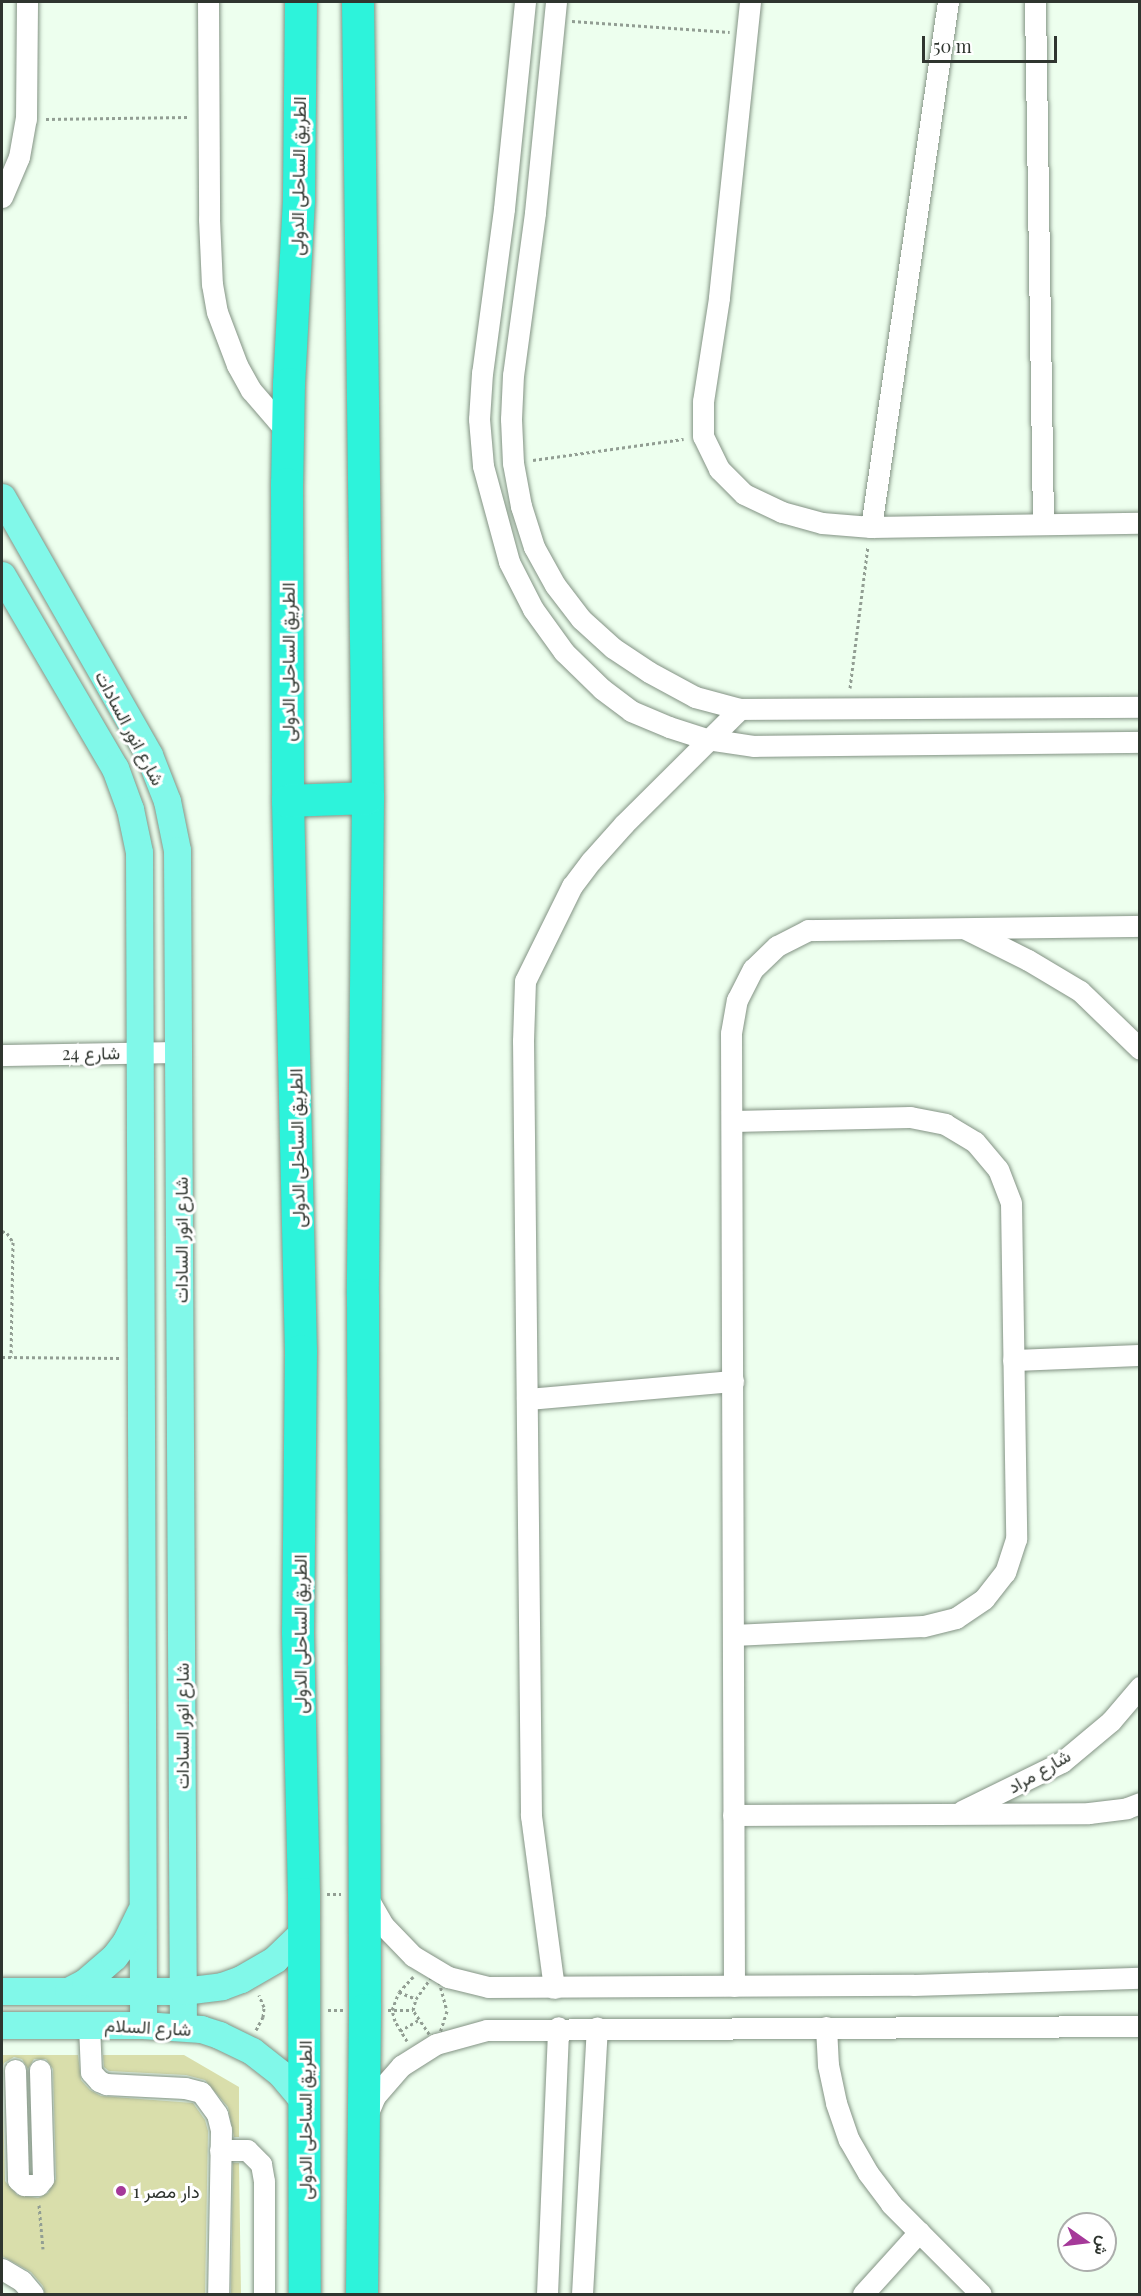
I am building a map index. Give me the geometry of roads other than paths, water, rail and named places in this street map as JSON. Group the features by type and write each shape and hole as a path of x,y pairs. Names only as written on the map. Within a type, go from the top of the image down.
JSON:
{"highway":[{"name":"الطريق الساحلى الدولى","path":"301,2 299,200 288,433 288,801 301,1316 298,1632 304,1894 305,2295"},
{"path":"358,2 368,798 362,1621 365,1894 362,2295"},
{"path":"288,801 368,798"}],"main road":[{"name":"شارع انور السادات","path":"2,497 149,755 167,801 179,874 183,2026"},
{"name":"شارع انور السادات","path":"2,575 104,749 130,809 140,873 143,2025"},
{"path":"142,1531 182,1528"},
{"path":"68,1991 85,1982 114,1957 126,1941 143,1906"},
{"name":"شارع السلام","path":"2,1992 183,1991 222,1986 250,1974 275,1959 304,1931"},
{"name":"شارع السلام","path":"2,2025 183,2026 219,2035 244,2046 281,2074 305,2103"}],"street":[{"path":"2,197 19,157 26,119 27,2"},
{"path":"208,2 210,255 217,312 237,365 251,390 288,433"},
{"path":"525,2 504,209 479,419 483,466 494,511 514,571 533,609 564,652 602,689 631,711 669,727 707,739 754,746 1140,742"},
{"path":"750,2 719,298 703,401 703,436 719,469 744,494 782,512 822,522 871,526 1140,523"},
{"path":"871,526 948,2"},
{"path":"1035,2 1043,524"},
{"path":"556,10 535,213 513,375 510,419 513,463 520,506 534,547 555,585 581,619 613,648 649,672 695,697 740,709 1140,707"},
{"path":"554,1988 531,1816 523,1041 525,981 572,886 624,824 707,739 740,709"},
{"path":"734,1986 731,1033 737,1000 753,969 777,946 808,930 1140,926"},
{"path":"963,928 1028,960 1080,991 1140,1049"},
{"name":"شارع 24","path":"2,1054 180,1052"},
{"path":"733,1121 910,1117 945,1124 975,1142 998,1169 1011,1203 1016,1539 1005,1572 984,1599 956,1618 922,1626 733,1635"},
{"path":"1013,1360 1140,1355"},
{"path":"527,1399 733,1381"},
{"name":"شارع مراد","path":"953,1815 1062,1762 1111,1721 1140,1687"},
{"path":"733,1815 1089,1813 1128,1808 1140,1803"},
{"path":"365,1894 397,1942 430,1967 468,1983 488,1987 734,1986 1140,1978"},
{"path":"89,2025 91,2072 99,2081 106,2084 185,2088 201,2092 211,2103 220,2122 218,2295"},
{"path":"363,2124 375,2096 387,2080 417,2055 436,2044 487,2030 558,2027 1140,2026"},
{"path":"546,2295 558,2027"},
{"path":"582,2295 597,2027"},
{"path":"826,2027 830,2075 836,2103 849,2140 868,2174 891,2204 981,2295"},
{"path":"8,2070 48,2070 43,2179 38,2185 24,2186 18,2180 8,2070"},
{"path":"220,2150 247,2150 261,2164 264,2181 264,2295"},
{"path":"863,2295 919,2232"},
{"path":"2,2269 22,2281 33,2295"}],"place":[{"name":"دار مصر 1","path":"121,2191"}]}
